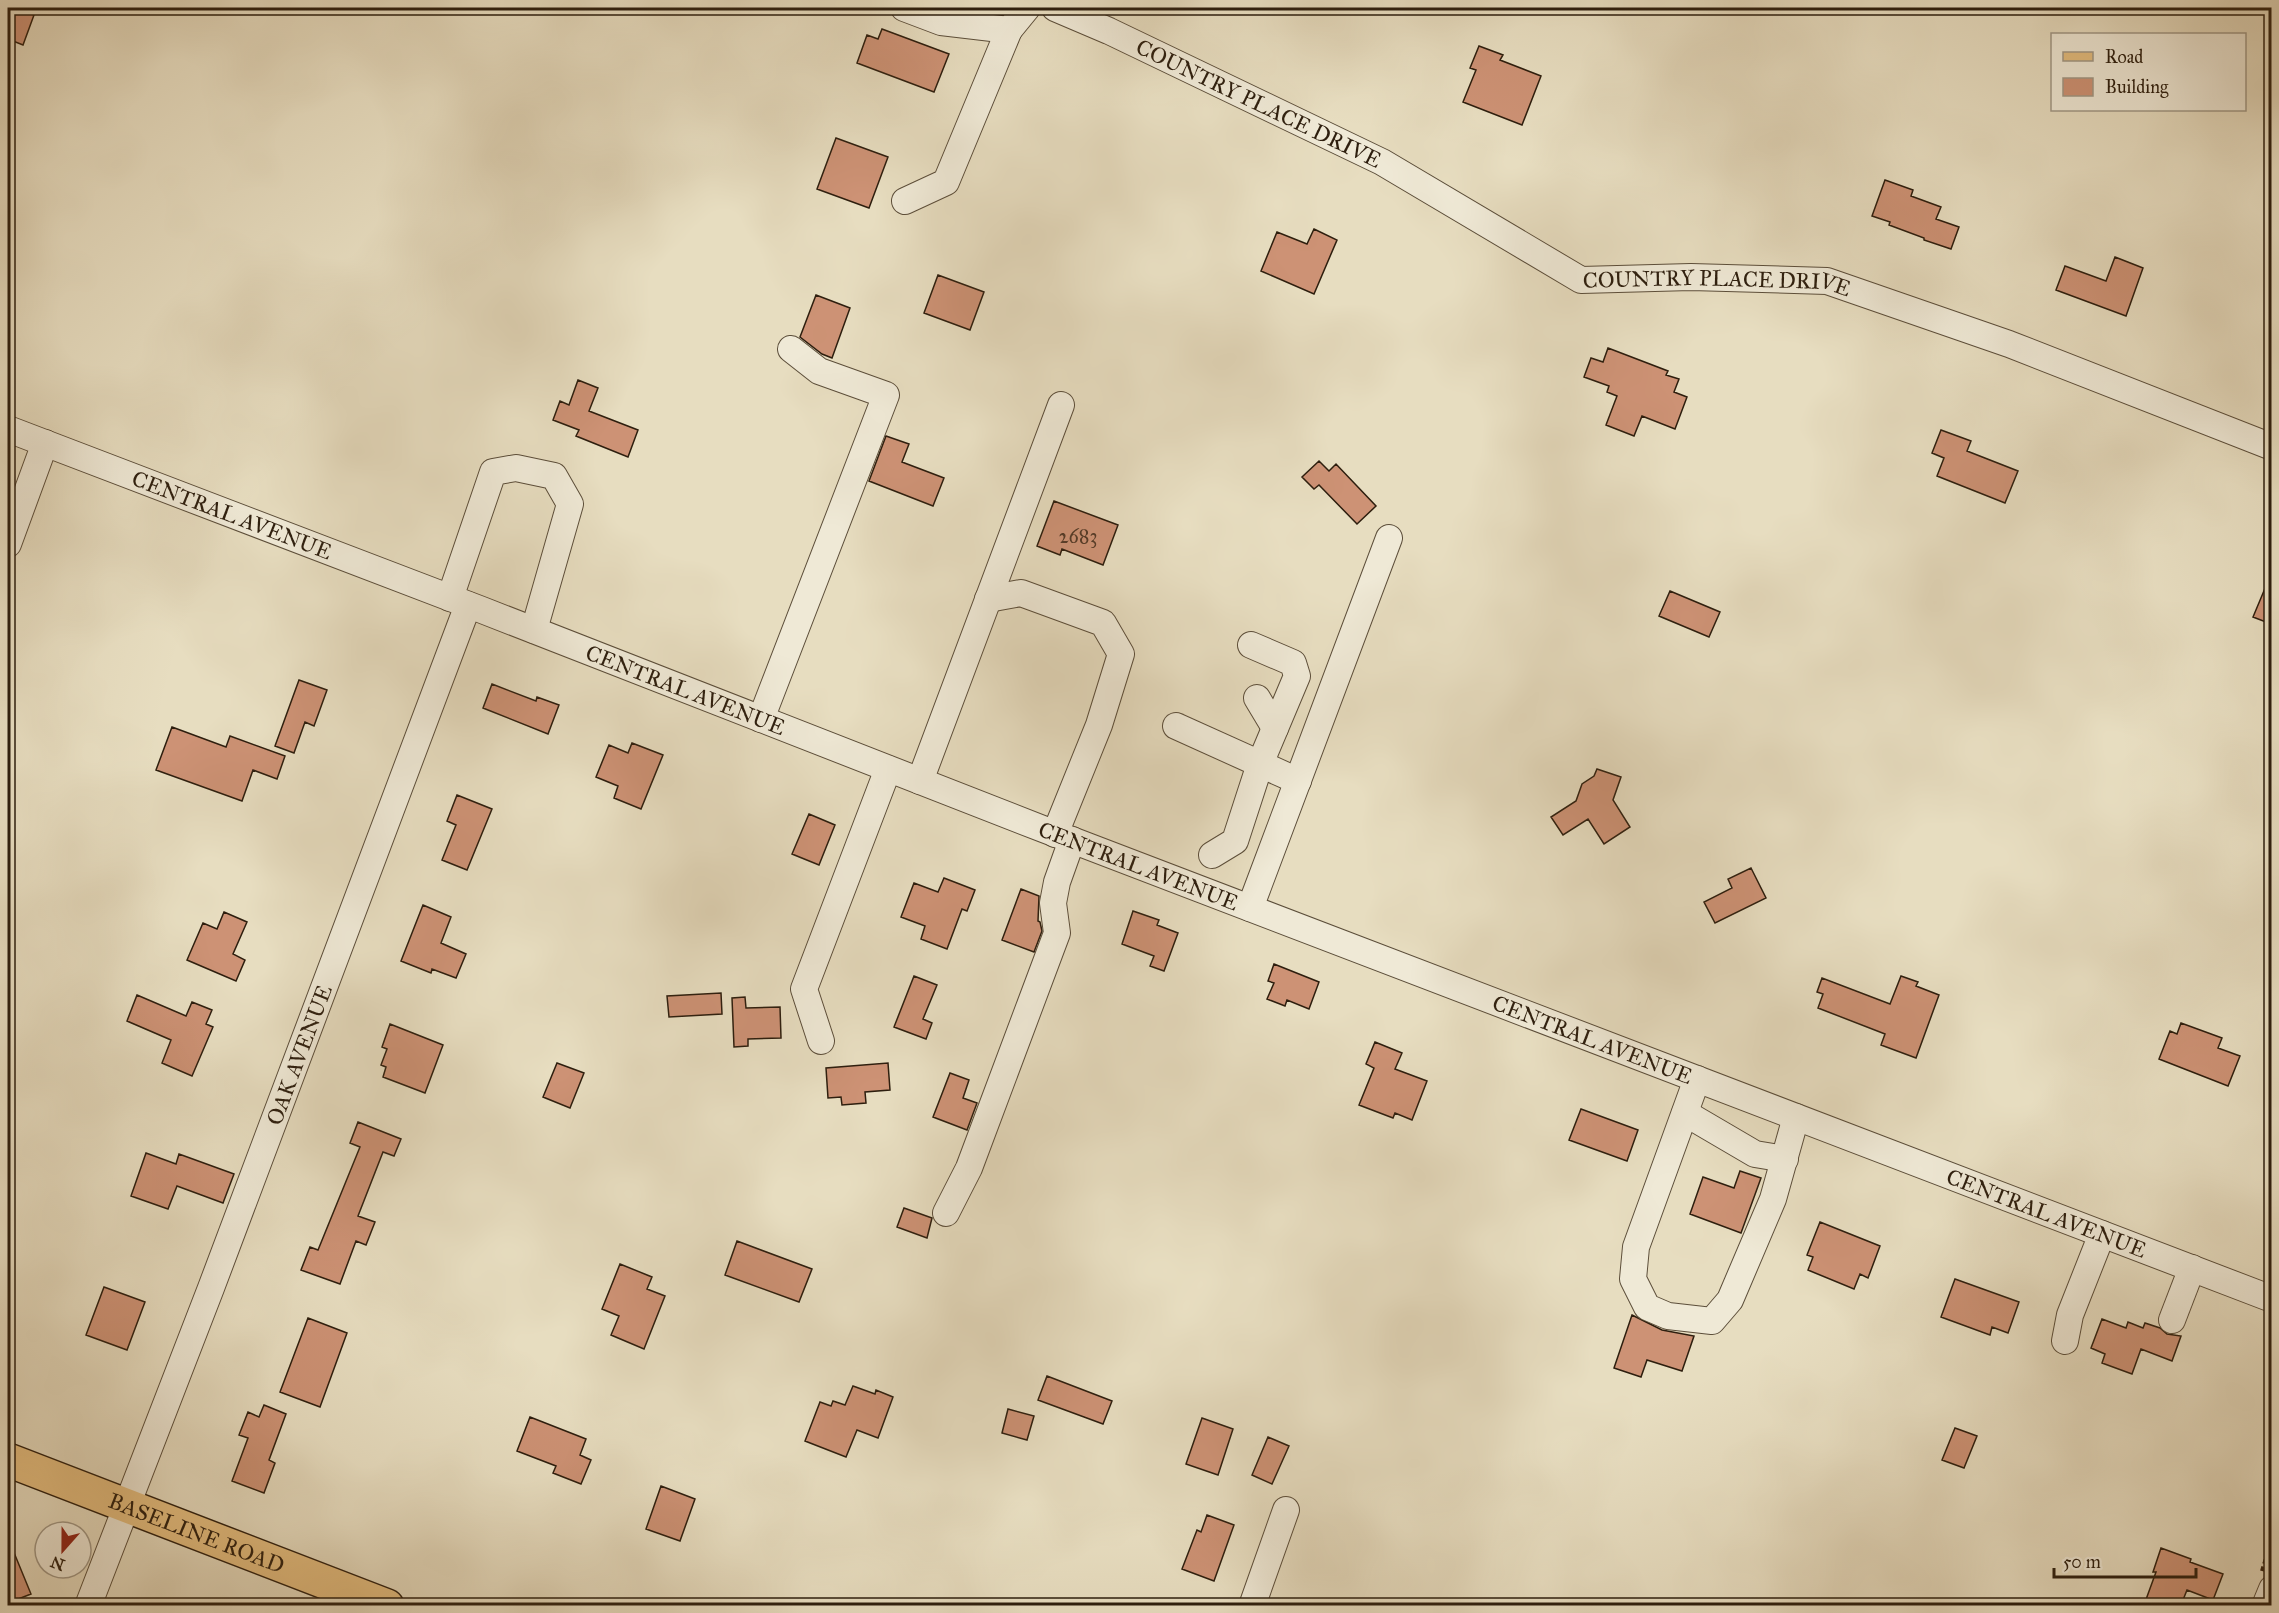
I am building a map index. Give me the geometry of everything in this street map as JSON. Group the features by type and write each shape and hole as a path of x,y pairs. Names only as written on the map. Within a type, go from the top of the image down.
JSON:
{"main road":[{"name":"BASELINE ROAD","path":"8,1460 387,1605"}],"street":[{"path":"904,8 941,22 1009,30"},
{"path":"905,201 946,182 1009,30 1028,8"},
{"name":"COUNTRY PLACE DRIVE","path":"1055,8 1382,162 1581,280 1691,277 1827,281 2009,344 2271,447"},
{"path":"761,719 886,395 819,371 791,349"},
{"path":"920,781 1061,405"},
{"name":"CENTRAL AVENUE","path":"8,429 459,601 1064,837 2271,1299"},
{"path":"8,544 45,443"},
{"name":"OAK AVENUE","path":"88,1605 128,1506 459,601 493,472 516,468 554,476 570,504 534,630"},
{"path":"1250,908 1389,538"},
{"path":"946,1213 969,1168 1057,933 1053,903 1064,837 1121,654 1103,623 1021,592 988,599"},
{"path":"1212,855 1235,841 1260,764 1297,676 1293,663 1251,645"},
{"path":"1257,698 1275,728"},
{"path":"1176,726 1298,781"},
{"path":"821,1041 804,989 888,769"},
{"path":"1696,1079 1636,1247 1633,1279 1647,1307 1668,1316 1712,1321 1730,1300 1773,1199 1796,1117"},
{"path":"1685,1113 1755,1154 1785,1159"},
{"path":"2065,1341 2070,1315 2102,1234"},
{"path":"2172,1320 2192,1268"},
{"path":"1252,1605 1286,1510"},
{"path":"2265,1605 2271,1589"}],"building":[{"path":"8,8 15,8 34,15 23,45 8,39"},
{"path":"882,29 949,54 934,92 857,63 867,35 878,39"},
{"path":"1479,46 1503,55 1500,60 1541,76 1522,125 1463,102 1476,70 1470,68"},
{"path":"836,138 888,157 869,208 817,189"},
{"path":"1885,180 1913,190 1911,196 1941,207 1936,219 1959,227 1951,249 1924,240 1924,238 1889,225 1890,222 1872,216"},
{"path":"1314,229 1337,240 1314,294 1261,271 1277,232 1307,244"},
{"path":"2115,257 2143,268 2126,316 2056,290 2065,266 2106,281"},
{"path":"938,275 984,292 970,330 924,313"},
{"path":"816,295 850,308 832,358 822,354 800,337"},
{"path":"1608,348 1668,371 1666,375 1679,379 1674,392 1687,397 1675,429 1642,416 1634,436 1606,425 1617,396 1607,392 1609,386 1584,377 1591,358 1603,362"},
{"path":"578,380 598,388 589,411 638,430 628,457 576,436 579,430 553,420 560,401 569,405"},
{"path":"1941,430 1971,441 1967,451 2018,471 2005,503 1937,476 1944,458 1932,453"},
{"path":"886,436 909,444 902,462 944,478 933,506 869,481"},
{"path":"1319,461 1329,471 1336,464 1376,506 1357,524 1319,485 1314,489 1302,477"},
{"path":"1054,501 1118,525 1103,565 1062,549 1060,555 1037,546"},
{"path":"2271,574 2271,624 2253,617"},
{"path":"1670,591 1720,612 1709,637 1659,616"},
{"path":"299,680 327,690 314,726 305,722 294,753 275,746"},
{"path":"492,684 536,701 537,697 559,705 548,734 483,708"},
{"path":"172,727 226,747 230,736 285,756 277,779 253,770 242,801 156,770"},
{"path":"632,743 663,755 641,809 614,798 618,786 596,777 609,745 628,753"},
{"path":"1597,769 1621,777 1613,800 1630,827 1604,844 1588,819 1563,835 1551,817 1576,801 1582,784 1594,776"},
{"path":"457,795 492,809 467,870 442,860 456,825 447,821"},
{"path":"809,814 835,825 819,865 792,854"},
{"path":"1751,868 1766,898 1715,923 1704,902 1732,888 1728,879"},
{"path":"944,878 975,890 967,911 962,909 947,949 921,939 925,926 901,917 914,883 938,892"},
{"path":"1021,889 1039,896 1038,921 1042,931 1034,952 1002,940"},
{"path":"423,905 451,917 441,943 466,954 456,978 432,969 431,973 401,961"},
{"path":"1133,911 1159,920 1157,925 1178,933 1164,971 1150,966 1154,956 1122,944"},
{"path":"224,912 247,922 233,954 245,960 236,981 187,960 203,923 217,929"},
{"path":"1274,964 1319,982 1309,1009 1287,1000 1285,1006 1267,999 1274,983 1268,981"},
{"path":"914,976 937,985 923,1019 932,1023 926,1039 894,1027"},
{"path":"1901,976 1918,982 1916,986 1939,995 1916,1058 1881,1045 1885,1034 1818,1008 1823,994 1817,992 1822,978 1890,1004"},
{"path":"721,993 722,1014 669,1017 667,996"},
{"path":"137,995 186,1016 192,1002 212,1010 206,1024 213,1027 192,1076 162,1063 171,1040 127,1021"},
{"path":"745,997 746,1008 780,1007 781,1038 748,1039 748,1046 734,1047 732,998"},
{"path":"2181,1023 2222,1038 2218,1048 2240,1056 2228,1086 2159,1059 2170,1031 2177,1034"},
{"path":"390,1024 443,1045 425,1093 383,1077 386,1067 381,1065 387,1049 382,1047"},
{"path":"1375,1042 1402,1053 1395,1069 1427,1081 1412,1120 1395,1113 1393,1118 1359,1105 1374,1068 1366,1064"},
{"path":"557,1063 584,1073 570,1108 543,1097"},
{"path":"888,1063 890,1090 865,1092 866,1103 842,1105 841,1097 828,1098 826,1068"},
{"path":"950,1073 969,1080 963,1098 977,1103 967,1130 933,1117"},
{"path":"1581,1109 1638,1130 1627,1161 1569,1140"},
{"path":"358,1122 401,1139 394,1156 383,1152 358,1216 375,1222 366,1245 356,1241 340,1284 301,1270 310,1247 318,1250 360,1147 350,1143"},
{"path":"146,1153 176,1164 179,1154 234,1174 223,1203 177,1186 168,1209 131,1196"},
{"path":"1740,1171 1761,1178 1741,1233 1690,1214 1703,1177 1734,1188"},
{"path":"904,1208 932,1218 927,1238 897,1227"},
{"path":"1820,1222 1880,1246 1868,1278 1860,1274 1854,1289 1808,1270 1813,1257 1807,1255"},
{"path":"737,1241 812,1269 799,1302 725,1275"},
{"path":"620,1264 652,1277 647,1289 665,1296 644,1349 611,1335 619,1316 602,1309"},
{"path":"1955,1279 2019,1302 2008,1333 1992,1327 1990,1335 1941,1317"},
{"path":"104,1287 145,1302 127,1350 86,1335"},
{"path":"1632,1315 1662,1330 1694,1336 1682,1371 1647,1360 1641,1377 1614,1368"},
{"path":"308,1318 347,1333 320,1407 280,1392"},
{"path":"2102,1319 2126,1328 2128,1322 2143,1328 2145,1323 2160,1328 2167,1334 2181,1336 2172,1361 2141,1349 2132,1374 2102,1363 2105,1354 2091,1348"},
{"path":"1047,1376 1112,1401 1103,1424 1038,1400"},
{"path":"853,1386 875,1394 876,1390 893,1397 878,1438 857,1430 846,1457 805,1441 820,1402 831,1406 833,1401 845,1405"},
{"path":"264,1405 286,1414 269,1460 275,1463 264,1493 232,1481 248,1438 239,1435 248,1412 259,1417"},
{"path":"1008,1409 1034,1416 1027,1440 1002,1433"},
{"path":"530,1417 586,1439 580,1455 591,1460 581,1484 553,1473 556,1466 517,1451"},
{"path":"1202,1418 1233,1429 1218,1475 1186,1464"},
{"path":"1955,1428 1977,1436 1964,1468 1942,1460"},
{"path":"1268,1437 1289,1446 1272,1484 1252,1475"},
{"path":"661,1486 695,1499 680,1541 646,1529"},
{"path":"1207,1515 1234,1525 1214,1581 1182,1569 1197,1530 1201,1532"},
{"path":"8,1538 31,1594 8,1603"},
{"path":"2161,1548 2223,1574 2213,1600 2187,1590 2181,1605 2144,1605 2156,1572 2153,1572"}]}
